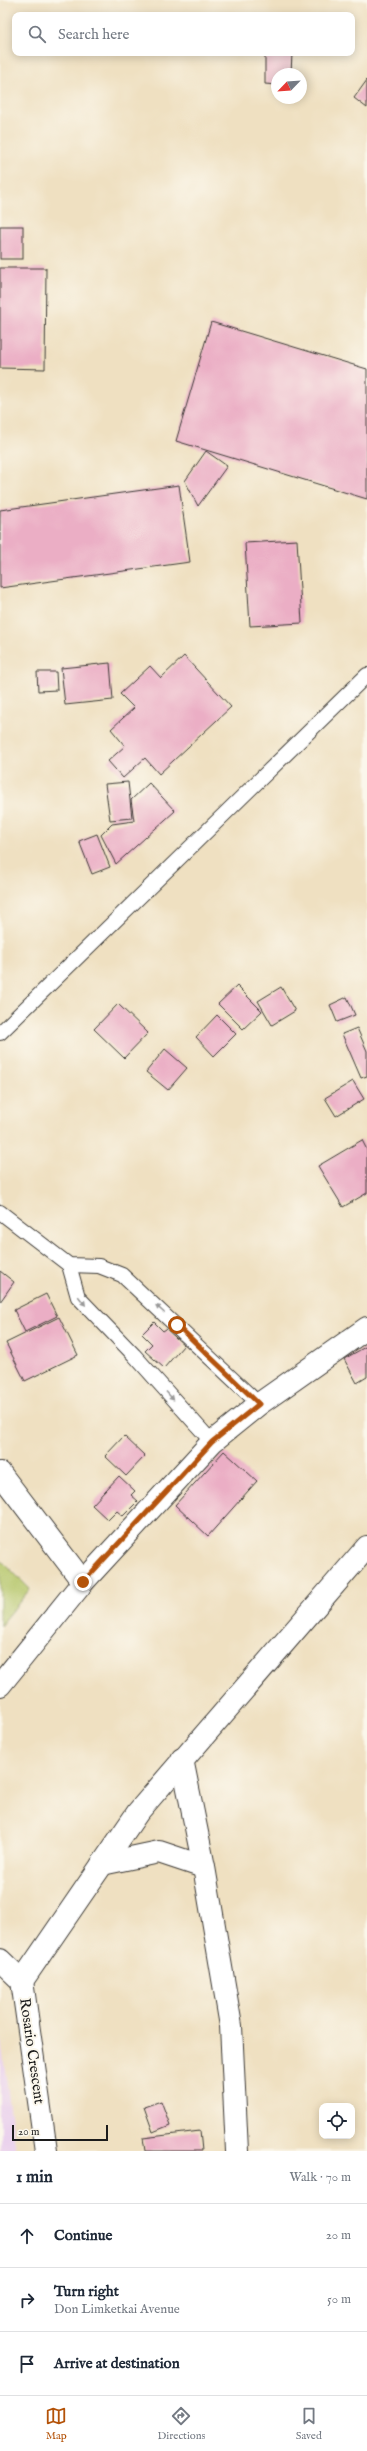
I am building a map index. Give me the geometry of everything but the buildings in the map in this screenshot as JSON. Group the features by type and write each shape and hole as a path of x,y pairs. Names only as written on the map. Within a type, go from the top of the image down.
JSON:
{"street":[{"path":"0,1685 83,1582 212,1442 259,1404 367,1328"},
{"path":"0,1473 83,1582"},
{"path":"22,1981 138,1812 182,1759 365,1556"},
{"path":"182,1759 204,1867 231,2026 238,2151"},
{"path":"102,1864 159,1852 204,1867"},
{"name":"Rosario Crescent","path":"0,1960 22,1981 46,2151"}],"lane":[{"path":"0,1033 367,675"},
{"path":"0,1212 69,1264 99,1266 122,1275 259,1404"},
{"path":"69,1264 78,1298 134,1356 212,1442"}],"shaded area":[{"path":"0,2033 16,2151 0,2151"}],"green space":[{"path":"0,1559 30,1589 0,1626"}],"route":[{"path":"83,1582 212,1442 259,1404 177,1325"}]}
